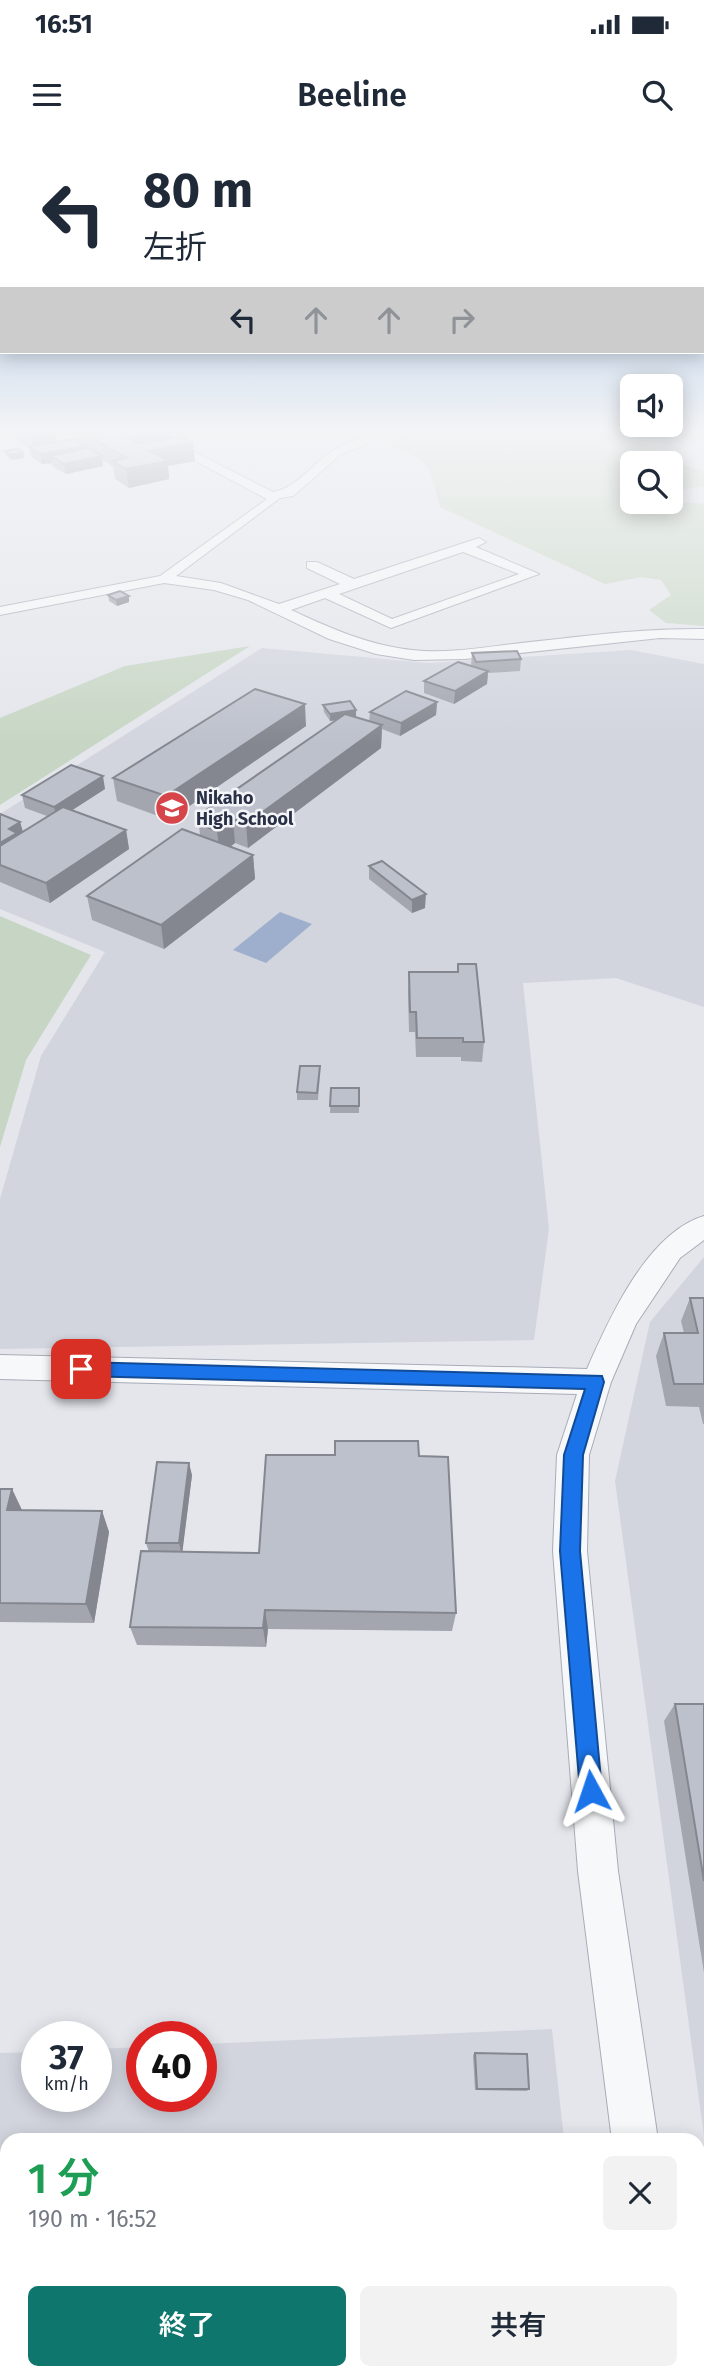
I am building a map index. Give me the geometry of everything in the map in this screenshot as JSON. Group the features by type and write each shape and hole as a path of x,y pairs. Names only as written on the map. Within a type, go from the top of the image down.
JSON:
{"street":[{"path":"164,579 224,535"},
{"path":"276,610 490,538"},
{"path":"326,593 391,624 532,575 463,547"},
{"path":"312,565 352,584"},
{"path":"0,611 164,579 216,586 253,597 334,636 376,649 414,655 465,654 660,633 704,634"},
{"path":"634,2133 598,1871 570,1551 573,1455 596,1382 624,1320 670,1251 704,1226"},
{"path":"0,1367 596,1382"}],"shaded area":[{"path":"262,648 429,663 631,650 704,664 704,1007 616,978 523,983 549,1229 534,1340 0,1349 0,1199 41,1056 105,952 0,909 0,814"},
{"path":"704,1257 704,2133 615,1481 650,1322"},
{"path":"552,2029 563,2133 0,2133 0,2053 21,2052 21,2112 112,2112 112,2048 126,2048 126,2112 217,2112 217,2043"}],"green space":[{"path":"501,535 704,535 704,626 666,623 649,610 671,595 661,580 641,577 605,584"},
{"path":"250,646 0,805 0,718 125,666"},
{"path":"0,916 91,955 26,1060 0,1147"}],"water":[{"path":"280,912 312,924 266,963 233,950"}],"building":[{"path":"120,591 129,596 116,600 108,595"},
{"path":"517,651 521,659 476,662 472,653"},
{"path":"458,662 488,671 455,691 424,681"},
{"path":"255,689 305,704 166,796 113,778"},
{"path":"406,691 437,702 401,723 370,712"},
{"path":"350,701 356,710 330,714 323,705"},
{"path":"345,714 382,725 246,824 233,819 217,831 199,824 214,814 205,811"},
{"path":"71,765 103,776 54,807 22,795"},
{"path":"63,807 126,830 46,883 0,865 0,846"},
{"path":"0,814 20,822 9,829 17,833 0,843"},
{"path":"182,829 253,855 161,925 87,896"},
{"path":"382,861 426,894 412,900 369,866"},
{"path":"458,964 476,964 484,1042 463,1042 463,1038 417,1038 416,1012 410,1012 409,972 458,972"},
{"path":"300,1066 320,1066 317,1093 297,1092"},
{"path":"331,1088 359,1088 359,1106 330,1106"},
{"path":"690,1298 704,1298 704,1384 674,1384 664,1333 698,1333"},
{"path":"335,1441 418,1441 419,1456 448,1457 456,1613 265,1610 263,1628 130,1627 141,1551 259,1553 266,1455 335,1455"},
{"path":"157,1462 189,1463 179,1543 146,1543"},
{"path":"0,1489 12,1489 7,1510 102,1511 86,1604 0,1603"},
{"path":"675,1704 704,1704 704,1881"},
{"path":"475,2053 527,2054 529,2089 477,2089"}],"place":[{"name":"Nikaho High School","path":"172,808"}],"route":[{"path":"81,1369 596,1382 573,1455 570,1551 591,1791"}]}
